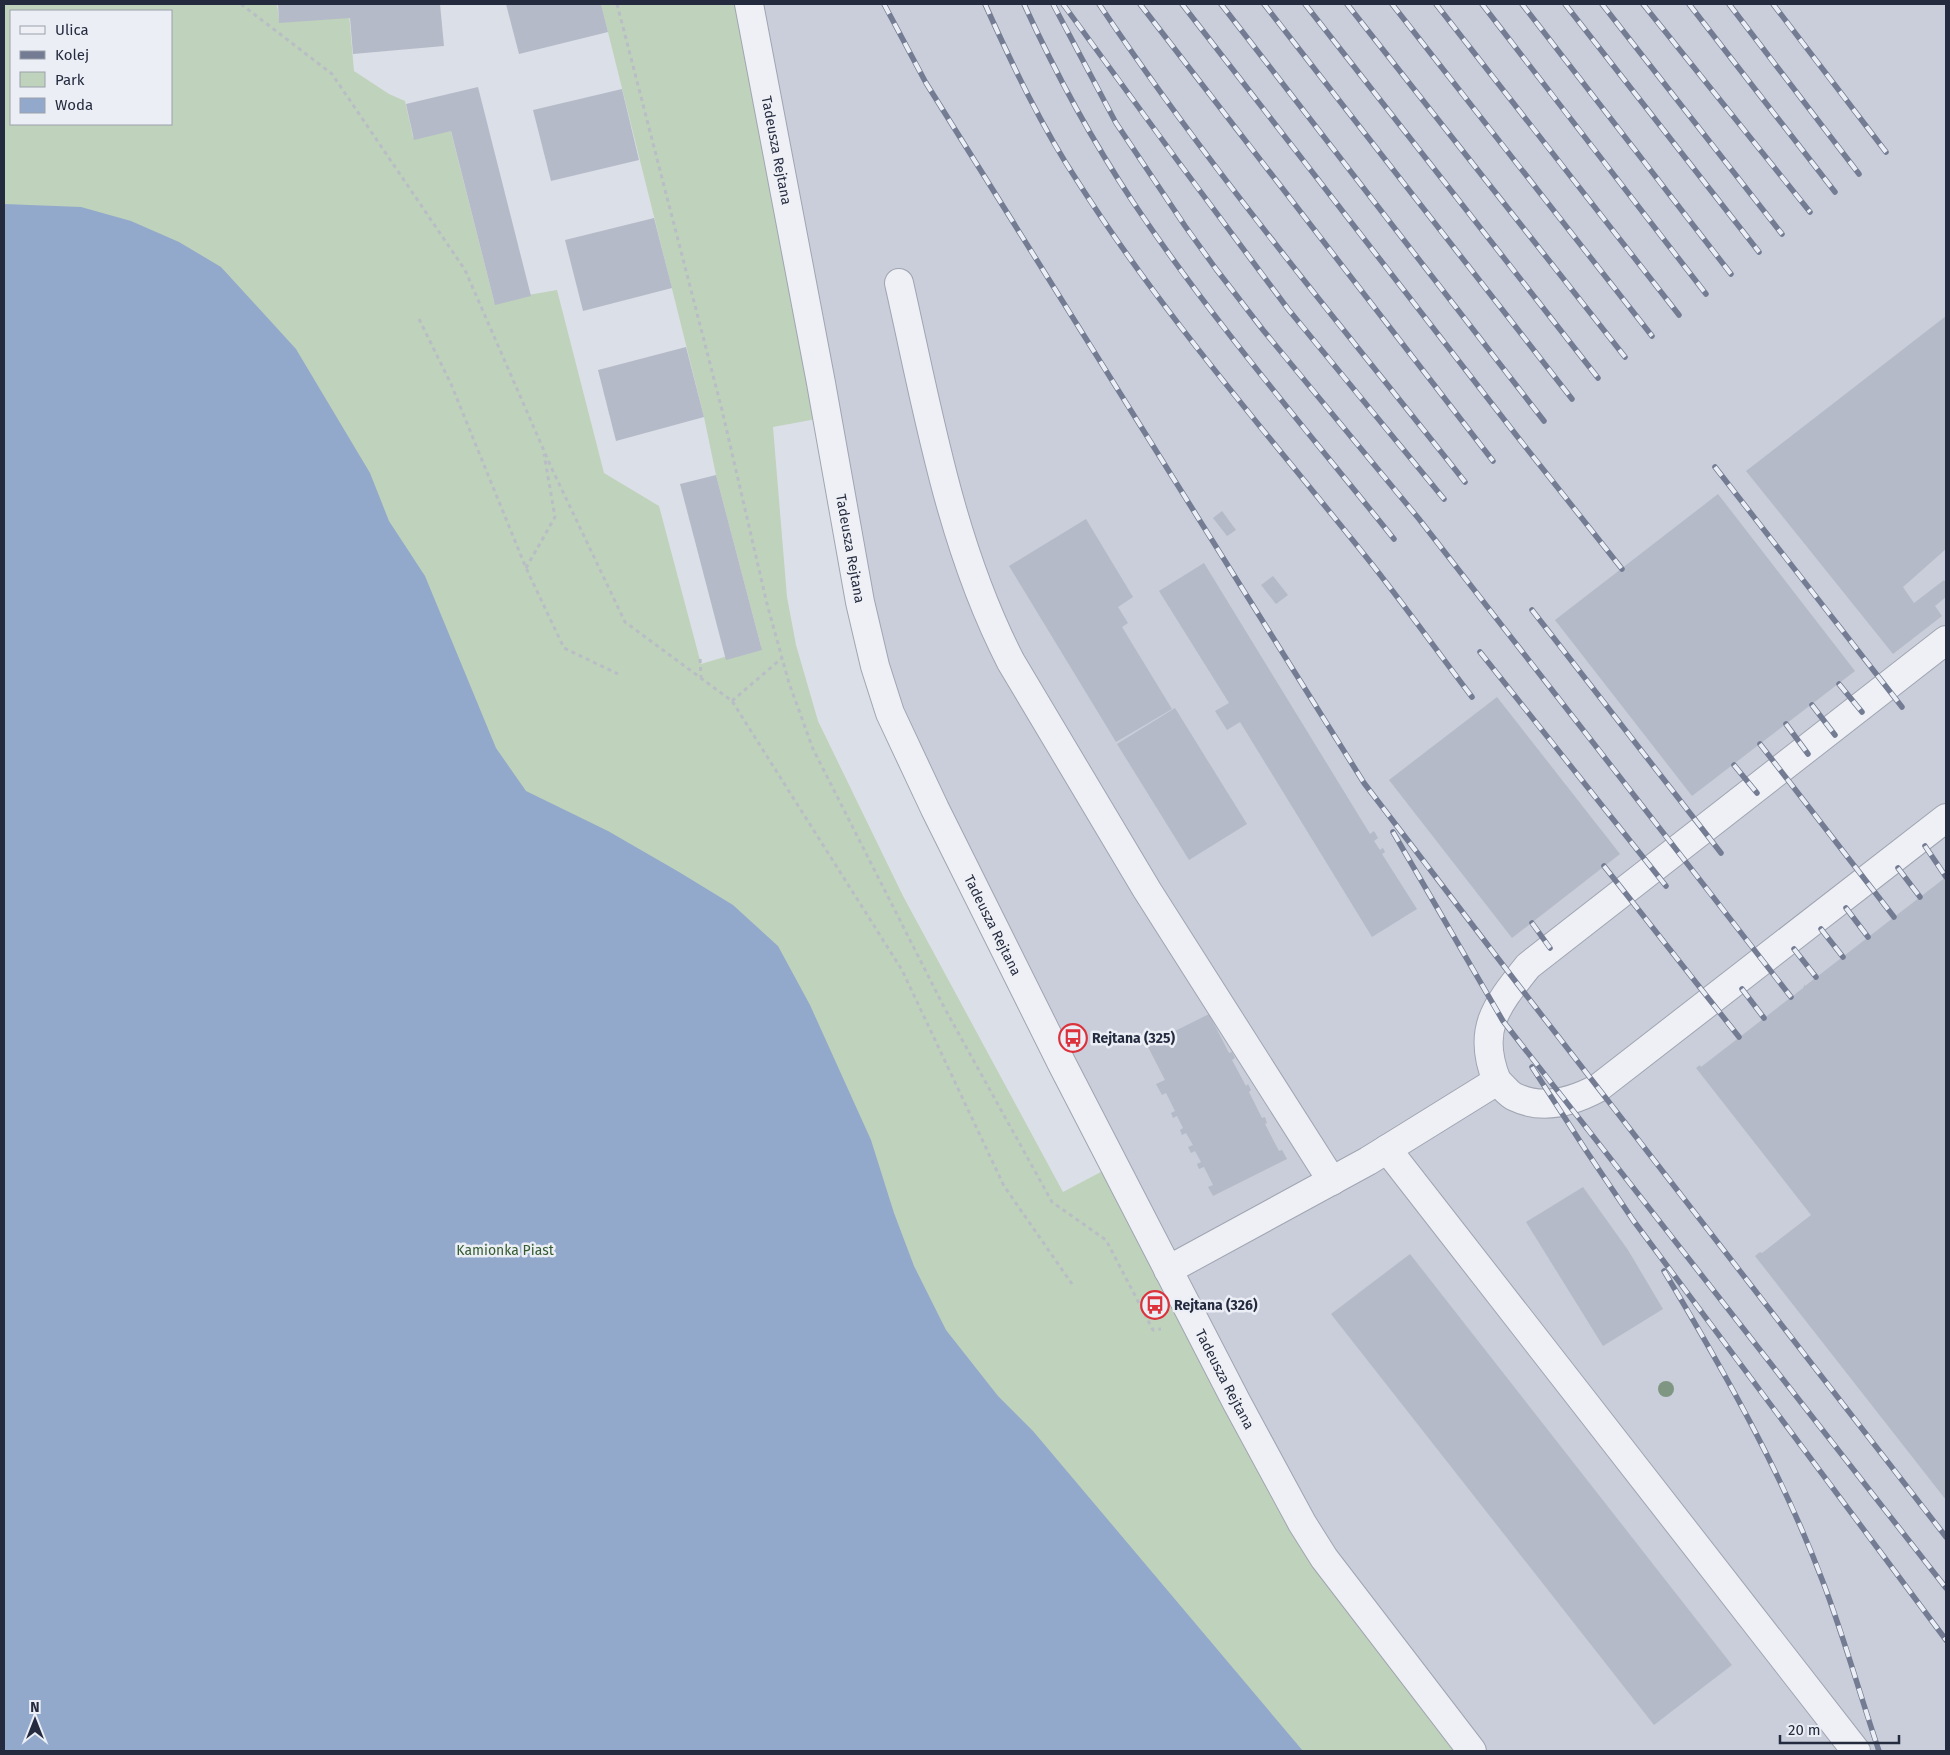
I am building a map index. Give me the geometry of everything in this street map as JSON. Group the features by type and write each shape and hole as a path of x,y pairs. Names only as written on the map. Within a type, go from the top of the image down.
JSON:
{"street":[{"name":"Tadeusza Rejtana","path":"749,4 822,383 860,602 882,691 890,713 935,809 1062,1064 1272,1468 1324,1558 1472,1751"},
{"path":"899,283 935,445 959,534 992,625 1011,662 1142,882 1332,1181"},
{"path":"1946,640 1528,966 1496,1010 1488,1034 1490,1064 1497,1081 1513,1096 1544,1104 1566,1100 1598,1088 1946,818"},
{"path":"1168,1270 1387,1150 1497,1081"},
{"path":"1387,1150 1856,1751"}],"path":[{"path":"241,4 332,74 465,270 543,449 625,622 732,701 902,970 1004,1186 1072,1284"},
{"path":"617,4 722,410 767,604 789,683 813,749 944,1007 1052,1202 1106,1240 1153,1330 1196,1324"},
{"path":"419,319 451,384 526,568 564,648 618,674"},
{"path":"526,568 555,517 543,449"},
{"path":"732,701 782,658"},
{"path":"700,659 701,677"}],"shaded area":[{"path":"749,4 1946,4 1946,1751 1472,1751 1357,1602 890,713"}],"green space":[{"name":"Kamionka Piast","path":"4,4 277,4 279,20 349,14 354,71 389,94 405,101 413,137 450,128 494,301 557,290 604,473 659,506 701,664 761,646 716,475 704,417 601,4 749,4 827,417 773,427 787,597 796,645 818,721 903,896 1063,1192 1114,1165 1272,1468 1472,1751 4,1751"}],"water":[{"name":"Kamionka Piast","path":"4,204 81,207 131,221 179,242 221,267 296,349 370,473 389,521 425,576 496,748 526,791 608,831 733,905 778,946 810,1005 871,1140 894,1213 914,1266 946,1330 998,1396 1033,1431 1303,1751 4,1751"}],"building":[{"path":"278,4 440,4 444,46 353,54 350,18 279,23"},
{"path":"506,4 601,4 608,32 519,54"},
{"path":"478,87 531,296 495,305 451,131 414,140 406,104"},
{"path":"622,89 639,160 551,181 533,110"},
{"path":"654,218 672,288 583,311 565,240"},
{"path":"1946,316 1946,549 1903,587 1914,603 1944,580 1946,583 1946,597 1935,606 1942,616 1893,654 1746,471"},
{"path":"686,347 704,417 616,441 598,370"},
{"path":"716,475 762,650 726,660 680,484"},
{"path":"1718,494 1855,671 1692,796 1555,620"},
{"path":"1222,511 1236,530 1227,536 1213,518"},
{"path":"1086,519 1133,597 1118,607 1128,623 1122,627 1172,709 1116,742 1009,566"},
{"path":"1204,563 1370,834 1374,831 1378,838 1374,841 1380,850 1383,848 1385,852 1382,854 1417,909 1372,937 1240,722 1227,730 1215,711 1229,703 1159,591"},
{"path":"1273,576 1288,595 1276,604 1261,585"},
{"path":"1497,697 1620,854 1512,938 1389,780"},
{"path":"1175,708 1247,824 1189,860 1117,744"},
{"path":"1946,877 1946,1500 1755,1256 1760,1252 1762,1253 1811,1215 1696,1068 1700,1065 1701,1067 1803,988 1805,984 1805,986"},
{"path":"1209,1014 1229,1053 1232,1052 1235,1058 1232,1060 1246,1086 1248,1084 1251,1090 1249,1092 1262,1118 1265,1117 1267,1123 1265,1124 1279,1151 1282,1150 1287,1159 1213,1196 1208,1187 1213,1185 1204,1167 1199,1169 1197,1164 1201,1162 1195,1151 1191,1153 1188,1147 1193,1145 1186,1133 1182,1135 1180,1130 1183,1128 1177,1116 1173,1118 1171,1113 1175,1111 1166,1093 1162,1095 1156,1084 1165,1080 1147,1045"},
{"path":"1583,1187 1628,1250 1663,1309 1603,1346 1526,1222"},
{"path":"1410,1254 1732,1665 1654,1725 1331,1314"}],"railway":[{"path":"884,4 926,83 1364,783 1946,1537"},
{"path":"985,4 1039,117 1064,161 1111,231 1181,327 1380,575 1472,697"},
{"path":"1024,4 1048,55 1088,130 1163,246 1260,373 1394,539"},
{"path":"1053,4 1116,123 1216,269 1263,330 1419,519 1791,997"},
{"path":"1063,4 1288,309 1444,499"},
{"path":"1099,4 1231,187 1465,482"},
{"path":"1140,4 1493,461"},
{"path":"1182,4 1622,569"},
{"path":"1221,4 1544,421"},
{"path":"1264,4 1572,399"},
{"path":"1305,4 1598,378"},
{"path":"1347,4 1625,357"},
{"path":"1392,4 1652,336"},
{"path":"1436,4 1679,315"},
{"path":"1482,4 1706,294"},
{"path":"1522,4 1731,274"},
{"path":"1565,4 1759,252"},
{"path":"1602,4 1782,234"},
{"path":"1643,4 1810,212"},
{"path":"1689,4 1835,192"},
{"path":"1729,4 1859,174"},
{"path":"1773,4 1886,152"},
{"path":"1715,467 1902,707"},
{"path":"1532,610 1721,853"},
{"path":"1480,652 1666,886"},
{"path":"1839,684 1862,712"},
{"path":"1812,705 1835,735"},
{"path":"1786,724 1808,754"},
{"path":"1760,744 1894,917"},
{"path":"1734,765 1757,793"},
{"path":"1393,832 1503,1021 1946,1588"},
{"path":"1925,846 1946,877"},
{"path":"1604,866 1739,1037"},
{"path":"1898,868 1920,897"},
{"path":"1846,908 1868,937"},
{"path":"1532,923 1550,948"},
{"path":"1821,929 1843,957"},
{"path":"1794,949 1816,977"},
{"path":"1742,989 1764,1018"},
{"path":"1532,1067 1633,1220 1946,1640"},
{"path":"1664,1271 1751,1423 1807,1541 1831,1603 1879,1751"}],"place":[{"name":"Rejtana (325)","path":"1073,1038"},
{"name":"Rejtana (326)","path":"1155,1305"}]}
